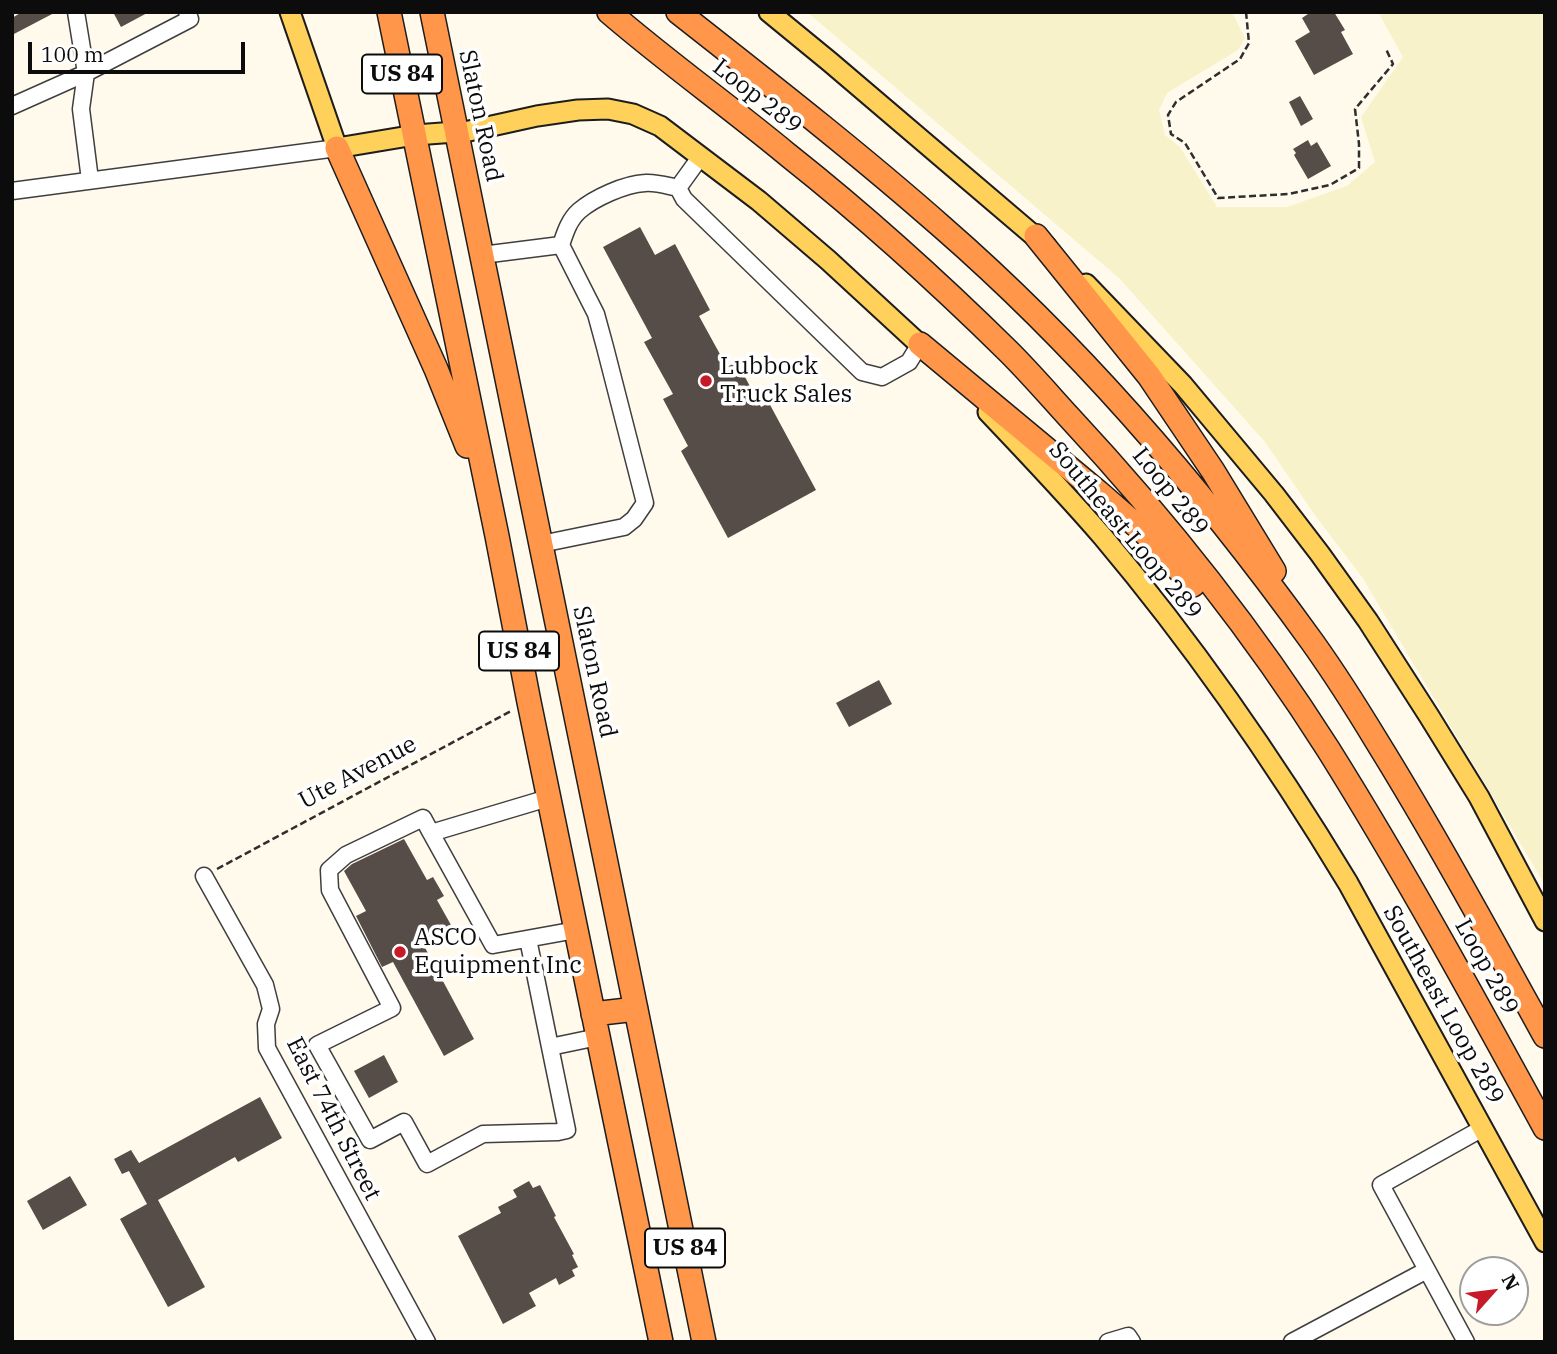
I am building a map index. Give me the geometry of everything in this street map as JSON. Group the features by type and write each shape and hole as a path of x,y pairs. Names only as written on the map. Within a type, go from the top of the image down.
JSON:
{"highway":[{"name":"US 84","path":"389,12 661,1342"},
{"name":"Slaton Road","path":"432,12 704,1342"},
{"name":"Loop 289","path":"609,12 663,58 802,166 908,257 1010,354 1112,463 1216,591 1327,749 1416,898 1545,1128"},
{"name":"Loop 289","path":"678,12 787,98 943,228 1065,344 1120,402 1207,504 1306,633 1342,685 1478,912 1545,1036"},
{"path":"337,148 441,381 474,465 497,536"},
{"path":"1036,236 1156,387 1213,471 1342,685"},
{"path":"920,344 1098,492 1145,533 1186,576 1290,714 1416,898"},
{"path":"596,1025 636,1009"}],"main road":[{"path":"290,12 337,148"},
{"path":"769,12 1036,236 1099,296 1183,385 1274,494 1368,621 1479,797 1545,921"},
{"name":"Southeast Loop 289","path":"337,148 415,135 469,131 578,110 608,109 633,114 660,126 701,156 828,260 980,403 1102,536 1200,660 1253,734 1348,883 1545,1242"}],"street":[{"path":"76,12 86,73 81,109 90,180"},
{"path":"12,106 86,73 193,14"},
{"path":"12,191 337,148"},
{"path":"678,188 701,156"},
{"path":"541,544 624,527 634,519 645,503 596,314 561,245 567,228 578,212 623,188 646,183 678,188"},
{"path":"678,188 684,199 862,372 882,377 909,362 920,344"},
{"path":"482,255 561,245"},
{"path":"431,833 548,798"},
{"path":"528,939 567,1130 483,1134 427,1164 404,1122 370,1140 317,1045 392,1008 330,890 329,870 346,855 423,818 492,945 576,930"},
{"name":"East 74th Street","path":"204,876 265,985 271,1009 266,1024 267,1048 422,1340"},
{"path":"550,1046 596,1025"},
{"path":"1465,1342 1381,1185 1483,1128"},
{"path":"1292,1342 1427,1270"},
{"path":"1108,1342 1128,1336 1132,1342"}],"path":[{"path":"1246,12 1249,43 1240,59 1176,102 1168,116 1171,134 1185,143 1218,198 1289,194 1330,185 1359,168 1354,109 1393,64 1386,49"},
{"name":"Ute Avenue","path":"204,876 528,702"}],"shaded area":[{"path":"807,12 1232,12 1245,38 1238,50 1167,93 1159,110 1165,135 1180,147 1217,207 1287,207 1347,186 1375,162 1361,117 1403,57 1378,12 1545,12 1545,885 1362,577 1317,518 1265,442 1119,278"}],"building":[{"path":"22,12 56,12 12,35 12,18"},
{"path":"113,12 149,12 121,27"},
{"path":"1311,12 1334,12 1345,30 1341,32 1353,54 1314,75 1295,41 1310,32 1302,18"},
{"path":"1300,96 1313,119 1301,126 1289,102"},
{"path":"1308,140 1311,146 1317,142 1331,166 1308,179 1293,149"},
{"name":"Lubbock Truck Sales","path":"640,227 655,255 675,244 710,310 699,316 727,367 737,362 761,407 769,403 816,490 728,538 681,451 688,446 663,399 673,394 644,342 652,338 603,247"},
{"path":"879,680 892,704 849,727 836,703"},
{"name":"ASCO Equipment Inc","path":"404,839 427,880 433,877 444,896 437,900 451,925 422,942 474,1039 444,1056 393,962 382,967 356,916 366,911 344,871 352,864"},
{"path":"384,1055 398,1082 369,1098 354,1071"},
{"path":"260,1097 282,1138 238,1162 235,1157 158,1200 205,1287 168,1307 120,1219 147,1204 129,1171 122,1174 114,1159 131,1150 139,1163"},
{"path":"70,1176 87,1205 43,1230 27,1201"},
{"path":"529,1181 533,1188 540,1185 578,1267 572,1270 575,1276 559,1285 556,1278 529,1293 536,1306 503,1324 458,1236 501,1213 498,1207 517,1197 513,1190"}],"place":[{"name":"Lubbock Truck Sales","path":"706,381"},
{"name":"ASCO Equipment Inc","path":"400,952"}]}
